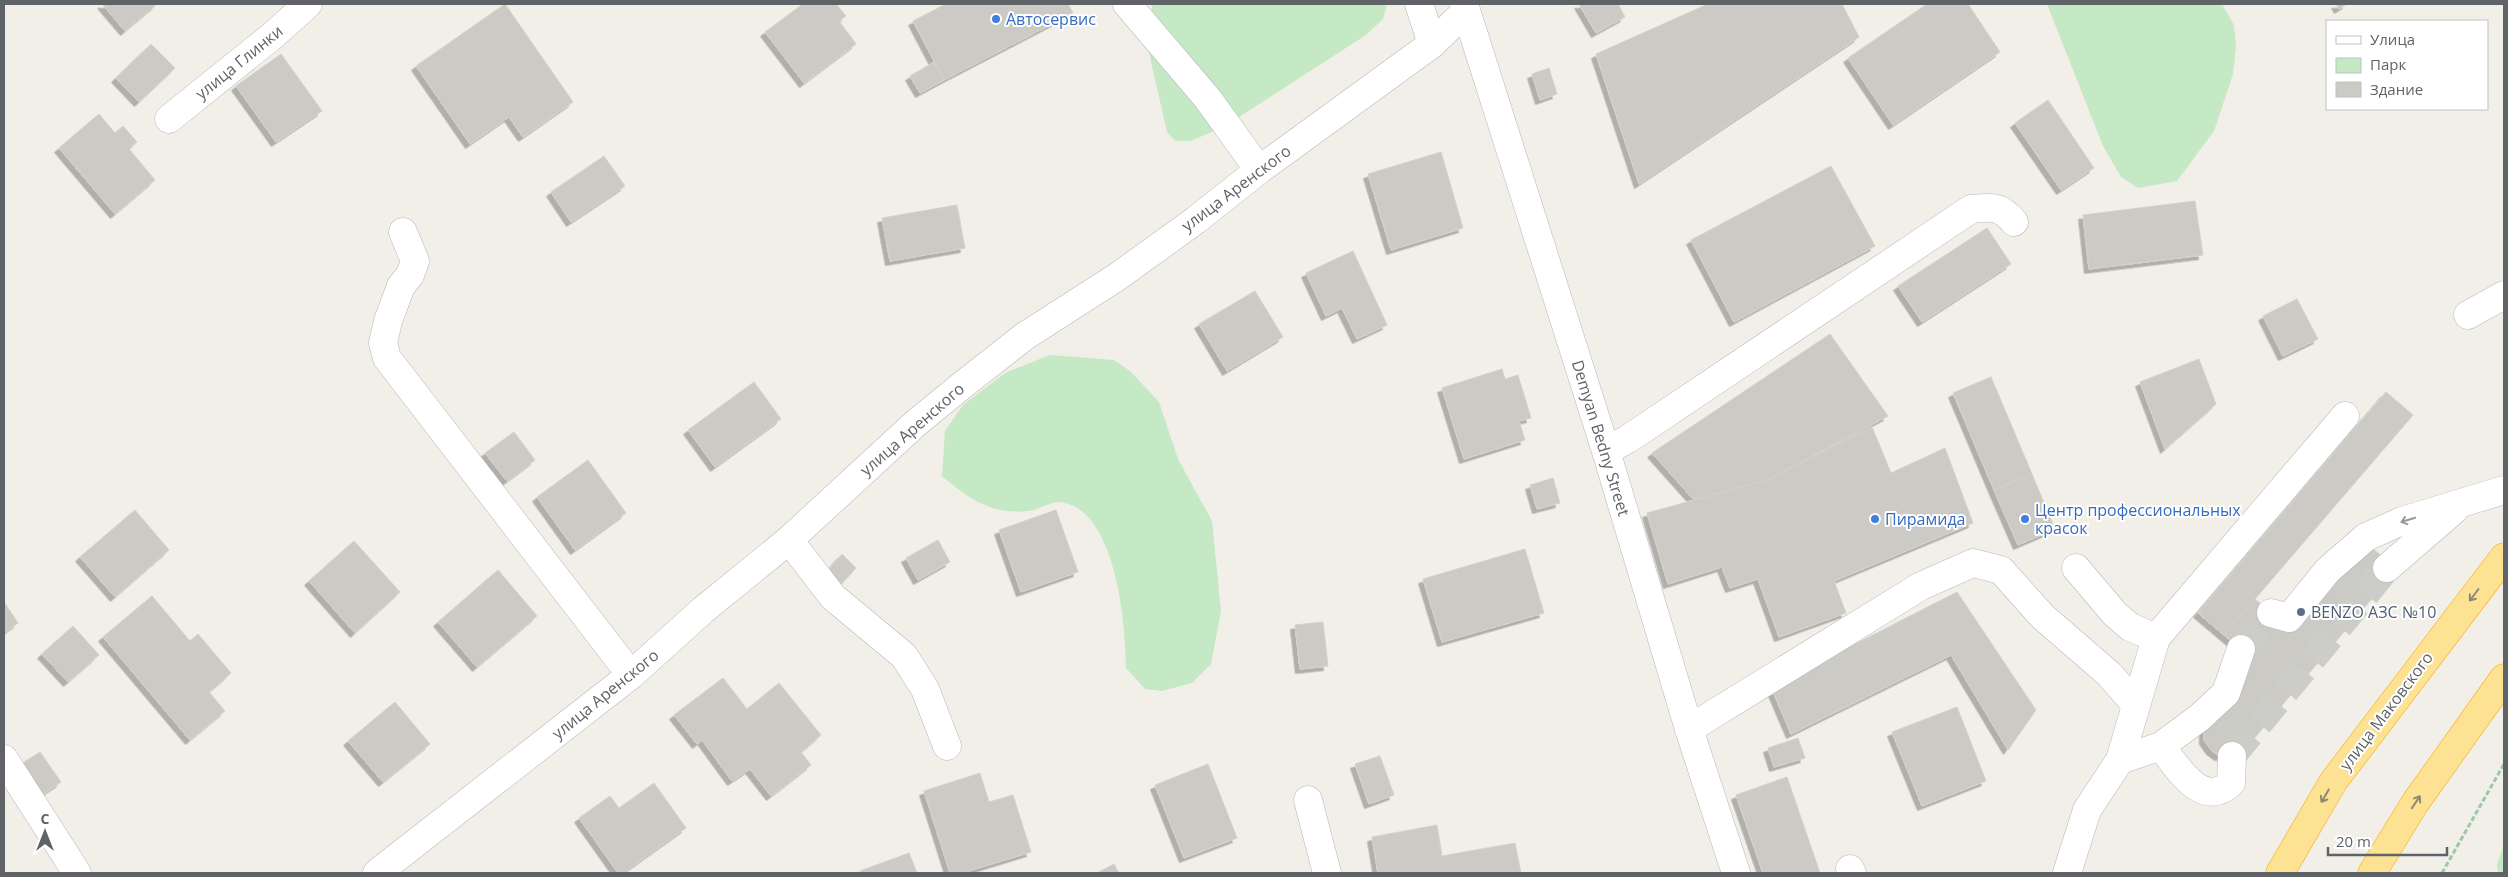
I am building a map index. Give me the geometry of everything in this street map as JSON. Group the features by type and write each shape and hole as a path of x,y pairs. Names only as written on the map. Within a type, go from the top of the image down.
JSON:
{"highway":[{"name":"улица Маковского","path":"2280,873 2333,782 2504,557"},
{"path":"2372,873 2415,803 2504,678"}],"street":[{"name":"улица Глинки","path":"169,119 271,37 308,4"},
{"path":"1127,4 1208,99 1259,170"},
{"path":"1419,4 1432,44"},
{"name":"улица Аренского","path":"377,873 631,675 703,610 789,540 916,423 965,382 1025,336 1116,277 1196,220 1259,170 1432,44 1465,8"},
{"name":"Demyan Bedny Street","path":"1465,8 1606,451 1689,729 1736,873"},
{"path":"1606,451 1628,439 1971,209 1991,207 2005,211 2014,222"},
{"path":"404,232 415,262 410,275 401,286 388,321 383,344 386,358 631,675"},
{"path":"2468,315 2504,295"},
{"path":"2067,873 2087,810 2120,760 2156,638 2345,416"},
{"path":"2271,613 2289,618 2328,570 2366,537 2402,521 2461,505 2504,490"},
{"path":"2387,568 2461,505"},
{"path":"789,540 833,598 904,656 925,689 947,746"},
{"path":"1689,729 1920,586 1973,563 2001,570 2042,616 2109,674 2136,705"},
{"path":"2076,568 2114,614 2130,626 2156,638"},
{"path":"2120,760 2161,746 2199,718 2226,693 2241,649"},
{"path":"2161,746 2188,780 2207,792 2223,791 2231,783 2232,756"},
{"path":"4,759 77,873"},
{"path":"1308,800 1327,873"}],"path":[{"path":"2442,873 2504,764"}],"green space":[{"path":"1153,4 1387,4 1383,19 1366,35 1222,128 1190,141 1175,141 1167,132 1145,35"},
{"path":"2047,4 2222,4 2234,25 2236,47 2233,74 2214,131 2177,181 2138,188 2121,177 2103,146"},
{"path":"1050,355 1114,360 1130,371 1159,402 1178,459 1212,521 1221,611 1211,664 1192,683 1162,691 1145,689 1126,668 1124,624 1114,571 1105,546 1094,524 1079,509 1056,502 1031,511 1014,512 1002,510 971,498 942,476 945,431 963,405 1005,373"},
{"path":"2504,844 2504,873 2498,873 2497,865"}],"building":[{"path":"102,4 157,4 125,31"},
{"path":"505,4 573,102 523,137 509,117 470,144 416,66"},
{"path":"803,4 836,4 846,16 839,21 856,44 804,83 765,32"},
{"path":"946,4 1068,4 1073,13 944,80 913,21"},
{"path":"1579,4 1618,4 1625,17 1596,33"},
{"path":"1708,4 1842,4 1859,37 1639,184 1596,54"},
{"path":"1927,4 1968,4 2000,52 1893,125 1848,58"},
{"path":"2336,4 2347,4 2339,9"},
{"path":"151,44 175,68 139,102 116,78"},
{"path":"281,54 322,111 276,142 236,86"},
{"path":"934,62 944,80 920,93 910,76"},
{"path":"1549,68 1557,94 1540,100 1532,74"},
{"path":"2048,100 2094,168 2061,190 2015,123"},
{"path":"99,114 115,133 123,126 137,142 129,149 155,180 115,214 59,148"},
{"path":"1441,152 1463,228 1391,250 1368,174"},
{"path":"604,156 625,186 571,222 551,192"},
{"path":"1831,166 1875,246 1734,322 1691,240"},
{"path":"2195,201 2203,255 2089,269 2083,215"},
{"path":"957,205 965,248 890,261 882,218"},
{"path":"1987,228 2011,264 1922,322 1898,286"},
{"path":"1353,251 1387,325 1357,339 1342,308 1326,316 1306,273"},
{"path":"1255,291 1283,337 1227,371 1199,324"},
{"path":"2297,299 2318,339 2283,356 2263,316"},
{"path":"1830,334 1888,416 1767,480 1694,500 1652,453"},
{"path":"2199,359 2216,404 2165,449 2140,382"},
{"path":"1502,369 1505,379 1518,375 1531,418 1519,421 1525,440 1464,459 1442,388"},
{"path":"1991,377 2032,474 1994,490 1953,393"},
{"path":"754,382 781,419 715,467 688,430"},
{"path":"2386,392 2413,415 2224,635 2198,613"},
{"path":"1872,427 1891,473 1945,448 1973,523 1834,581 1846,613 1779,637 1758,579 1730,588 1722,567 1668,584 1647,513 1767,480"},
{"path":"514,432 535,460 507,481 485,453"},
{"path":"588,460 626,513 575,550 537,497"},
{"path":"2032,474 2055,529 2018,545 1994,490"},
{"path":"1553,478 1560,503 1537,509 1530,485"},
{"path":"135,510 169,550 115,597 80,557"},
{"path":"1056,510 1078,572 1021,592 999,530"},
{"path":"938,540 950,562 918,580 906,558"},
{"path":"354,541 400,592 355,633 309,581"},
{"path":"2368,545 2382,556 2387,572 2385,583 2246,748 2238,754 2219,756 2211,750 2204,740 2204,732 2209,714 2254,661 2224,635 2255,599 2283,623"},
{"path":"1525,549 1544,613 1442,642 1423,579"},
{"path":"842,554 856,568 837,589 823,576"},
{"path":"498,570 537,616 477,667 438,622"},
{"path":"1957,592 2036,710 2008,750 1951,655 1791,734 1771,687"},
{"path":"152,596 190,641 198,634 231,673 209,692 225,711 190,740 103,637"},
{"path":"4,602 18,623 4,633"},
{"path":"1323,622 1328,666 1300,669 1295,625"},
{"path":"73,626 99,655 68,682 42,654"},
{"path":"723,678 747,709 779,683 821,735 801,752 811,765 771,796 750,769 732,781 702,740 697,744 674,715"},
{"path":"395,702 430,744 383,782 348,741"},
{"path":"1957,707 1986,781 1922,806 1892,732"},
{"path":"1798,738 1805,758 1774,767 1768,748"},
{"path":"40,752 61,782 42,795 21,764"},
{"path":"1380,756 1394,795 1369,804 1355,764"},
{"path":"1208,764 1237,838 1184,858 1155,785"},
{"path":"980,773 989,802 1013,795 1031,852 962,873 950,873 924,791"},
{"path":"1787,777 1820,873 1763,873 1736,795"},
{"path":"654,783 686,828 623,873 618,873 579,818 610,796 619,808"},
{"path":"1437,825 1442,856 1515,843 1521,873 1378,873 1372,837"},
{"path":"909,853 917,873 861,873 860,871"},
{"path":"1114,864 1119,873 1097,873"}],"tunnel":[{"path":"2232,756 2387,568"},
{"path":"2241,649 2271,613"}],"place":[{"name":"Автосервис","path":"996,19"},
{"name":"Пирамида","path":"1875,519"},
{"name":"Центр профессиональных красок","path":"2025,519"},
{"name":"BENZO АЗС №10","path":"2301,612"}]}
